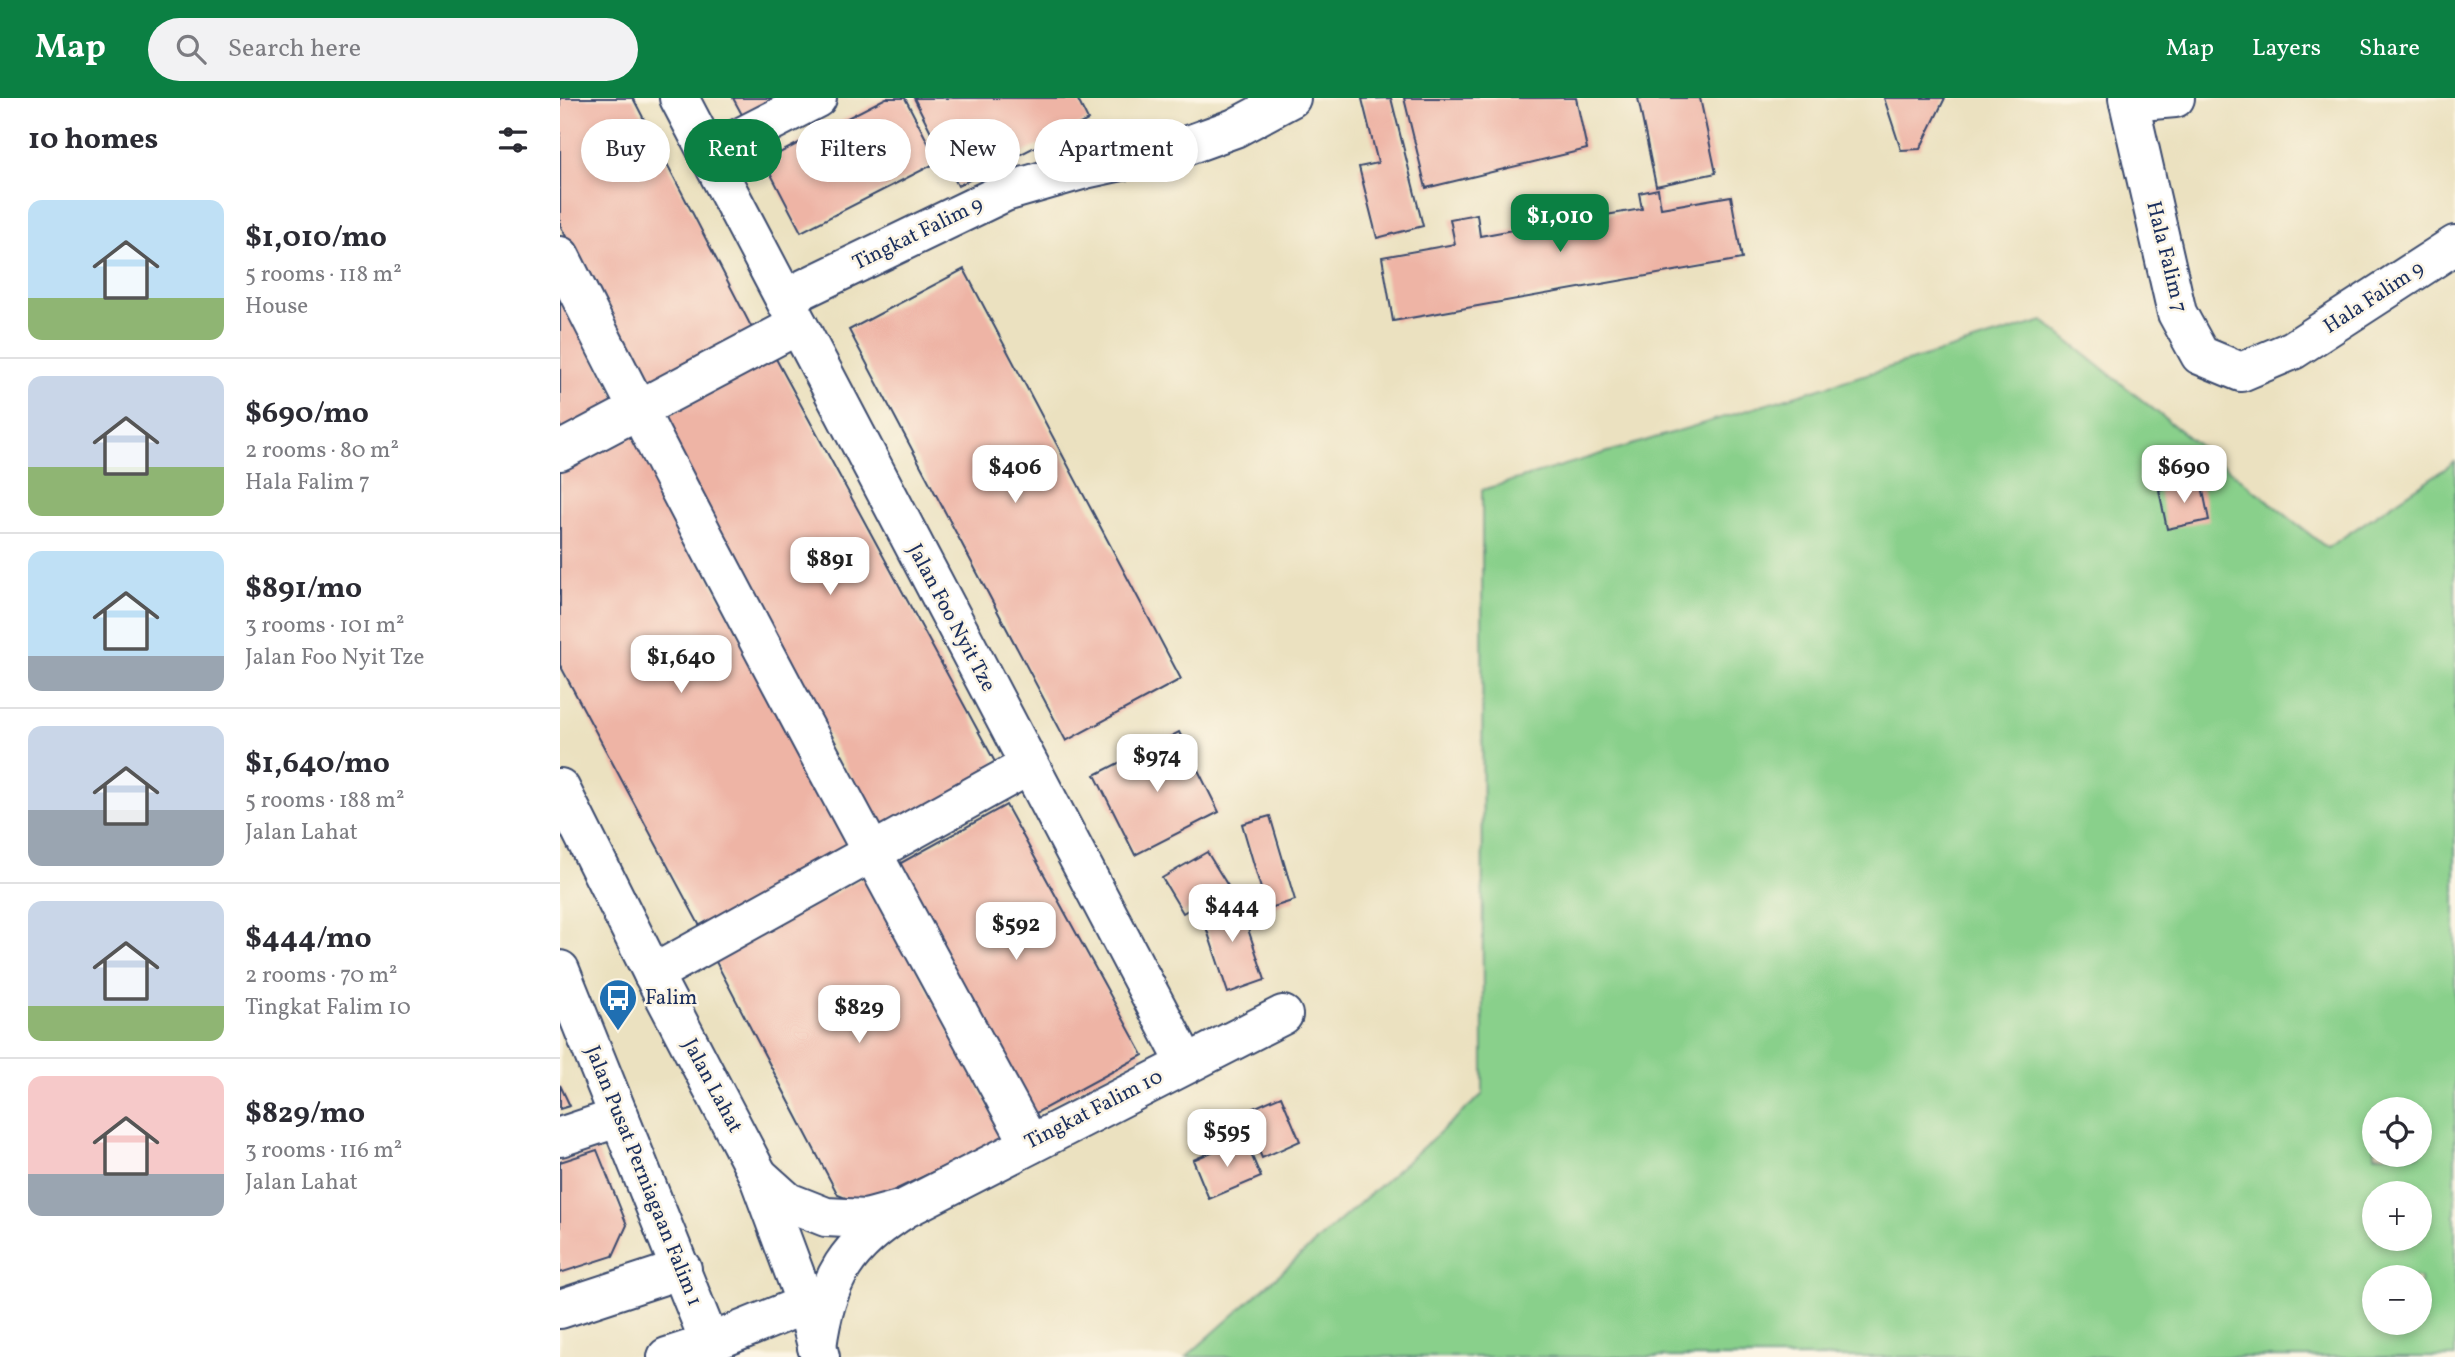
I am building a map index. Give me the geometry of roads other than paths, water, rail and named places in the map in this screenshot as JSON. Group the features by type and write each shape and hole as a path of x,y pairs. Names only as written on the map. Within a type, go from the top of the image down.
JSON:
{"street":[{"name":"Jalan Foo Nyit Tze","path":"678,98 689,119"},
{"path":"776,119 817,98"},
{"name":"Tingkat Falim 9","path":"560,451 637,410 791,311 1005,192 1085,169 1177,149 1235,128 1291,98"},
{"path":"2129,100 2175,98"},
{"name":"Hala Falim 7","path":"2129,100 2177,313 2200,355 2241,372 2294,350"},
{"name":"Jalan Foo Nyit Tze","path":"723,182 1186,1063"},
{"name":"Hala Falim 9","path":"2294,350 2455,245"},
{"path":"560,256 637,410 872,853 1030,1143"},
{"path":"653,974 1028,766"},
{"name":"Jalan Lahat","path":"560,788 758,1175 806,1304 818,1352"},
{"name":"Jalan Pusat Perniagaan Falim 1","path":"560,970 710,1343"},
{"name":"Tingkat Falim 10","path":"906,1208 1283,1014"},
{"path":"560,1137 620,1117"},
{"path":"758,1175 788,1202 826,1217 866,1219 906,1208"},
{"path":"818,1352 822,1313 840,1270 852,1251 877,1226 906,1208"},
{"path":"560,1309 682,1269"},
{"path":"667,1357 710,1343 806,1304"}],"place":[{"name":"Falim","path":"618,1032"}]}
